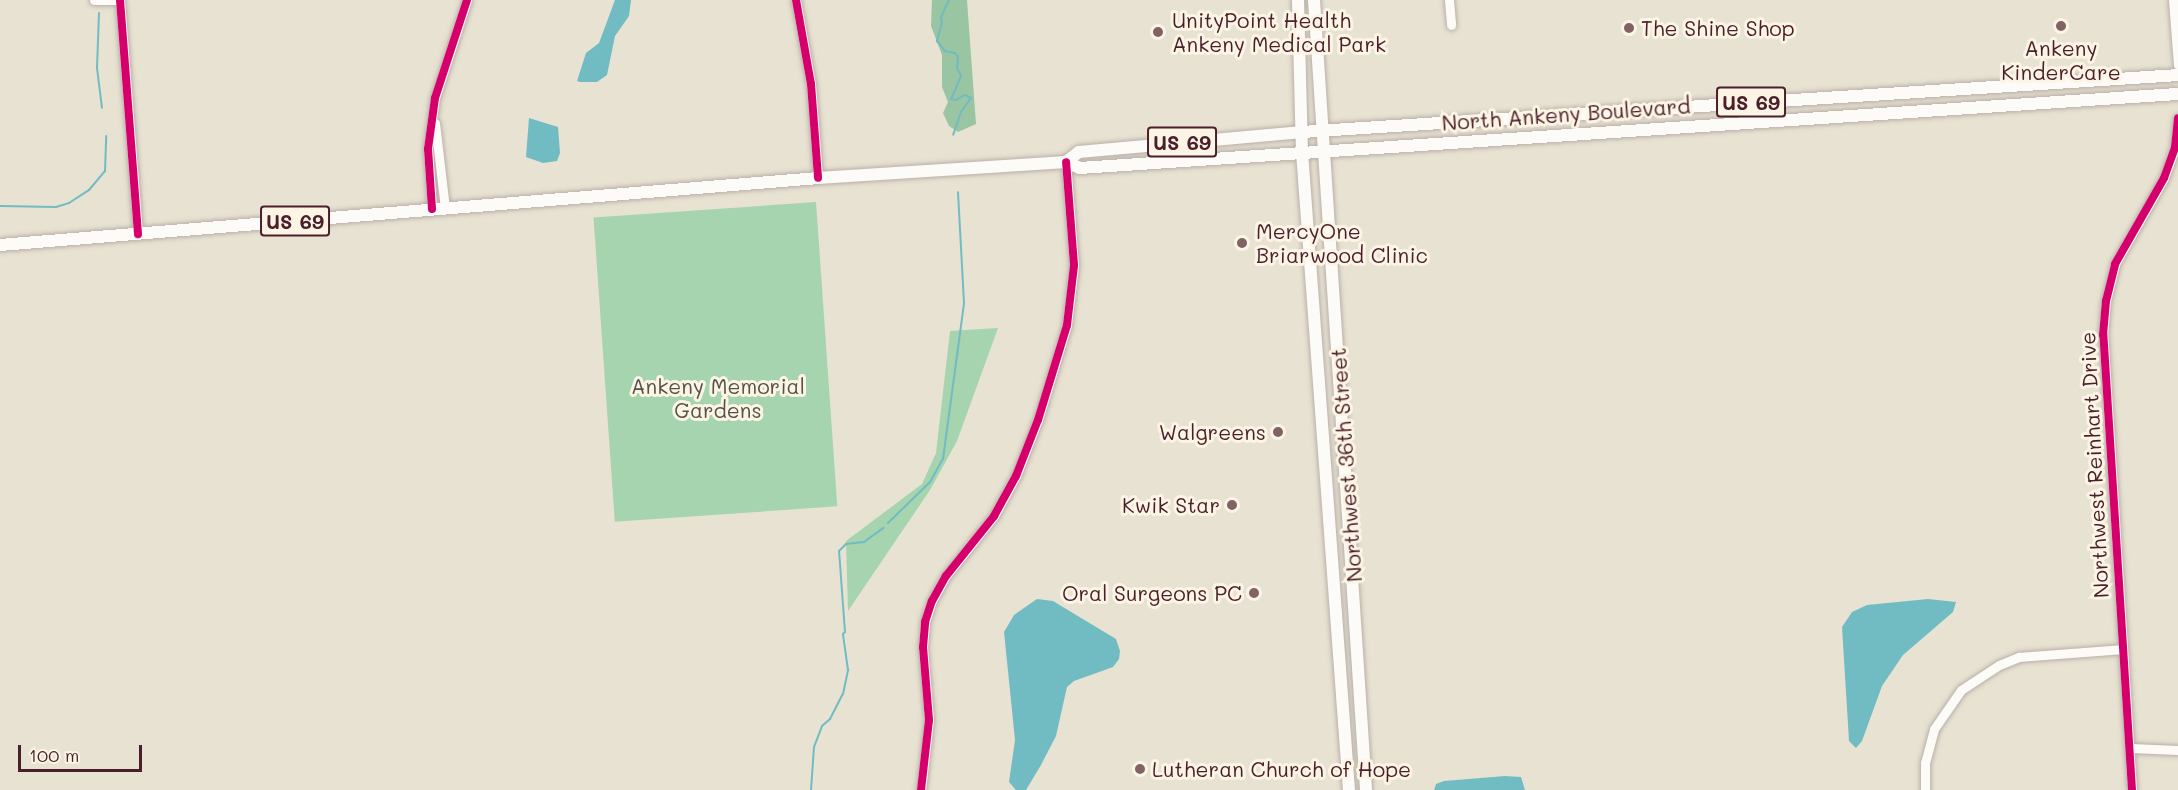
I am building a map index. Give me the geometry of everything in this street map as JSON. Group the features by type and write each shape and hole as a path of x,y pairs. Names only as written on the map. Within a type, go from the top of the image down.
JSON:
{"main road":[{"name":"Northwest 36th Street","path":"1298,0 1302,142 1349,790"},
{"name":"Northwest 36th Street","path":"1314,0 1366,790"},
{"name":"North Ankeny Boulevard","path":"445,208 818,178 1066,162 1080,168 1302,142 2178,75"},
{"name":"North Ankeny Boulevard","path":"1066,162 1079,152 1325,141 2178,94"},
{"name":"US 69","path":"0,245 445,208"}],"street":[{"path":"94,0 119,0 138,234"},
{"path":"432,209 428,149 439,83 467,0"},
{"path":"796,0 811,84 818,178"},
{"path":"1449,0 1451,25"},
{"path":"2173,0 2178,65"},
{"path":"434,115 445,208"},
{"name":"Northwest Reinhart Drive","path":"2132,790 2103,335 2105,312 2115,264 2164,178 2175,147 2178,118"},
{"path":"921,790 929,720 923,647 925,622 932,601 946,576 994,516 1016,476 1038,420 1067,325 1074,265 1066,162"},
{"path":"1925,790 1925,763 1934,729 1961,690 1999,665 2019,657 2123,649"},
{"path":"2130,748 2178,750"}],"green space":[{"path":"932,0 967,0 976,124 958,132 949,126 943,113 948,102 942,87 942,55 931,26"},
{"name":"Ankeny Memorial Gardens","path":"816,202 837,506 615,522 594,218"},
{"path":"998,328 957,441 930,490 848,611 846,541 922,484 936,453 950,331"}],"water":[{"path":"615,0 631,0 629,16 615,36 607,75 597,82 577,81 586,53 599,43"},
{"path":"529,118 558,127 560,153 557,161 543,163 526,157"},
{"path":"1037,599 1053,601 1116,639 1120,651 1119,659 1113,667 1074,681 1067,687 1056,736 1026,790 1016,790 1009,782 1015,740 1004,632 1014,615"},
{"path":"1928,599 1956,602 1953,612 1903,655 1882,686 1862,741 1856,748 1849,741 1842,627 1852,612 1867,605"},
{"path":"1505,776 1521,777 1525,790 1434,790 1436,784 1444,781"}],"waterway":[{"path":"949,0 941,17 942,23 937,41 945,51 955,53 958,57 957,68 961,76 951,99 956,100 965,95 971,98 961,112 953,135"},
{"path":"99,13 97,68 102,108"},
{"path":"0,206 56,207 69,203 89,190 105,171 106,136"},
{"path":"888,523 930,482 943,459 964,303 958,192"},
{"path":"811,790 814,747 822,726 830,719 843,694 848,670 843,634 845,632 839,551 846,544 864,542 883,528"}],"cycle path":[{"path":"120,0 138,234"},
{"path":"432,209 428,149 435,98 467,0"},
{"path":"796,0 811,84 818,178"},
{"path":"2132,790 2103,335 2106,301 2115,264 2164,178 2175,147 2178,118"},
{"path":"921,790 929,720 923,647 925,622 932,601 946,576 994,516 1016,476 1038,420 1067,325 1074,265 1066,162"}],"place":[{"name":"Ankeny KinderCare","path":"2061,26"},
{"name":"The Shine Shop","path":"1629,28"},
{"name":"UnityPoint Health Ankeny Medical Park","path":"1158,32"},
{"name":"MercyOne Briarwood Clinic","path":"1242,243"},
{"name":"Walgreens","path":"1278,432"},
{"name":"Kwik Star","path":"1232,505"},
{"name":"Oral Surgeons PC","path":"1254,593"},
{"name":"Lutheran Church of Hope","path":"1140,769"}]}
